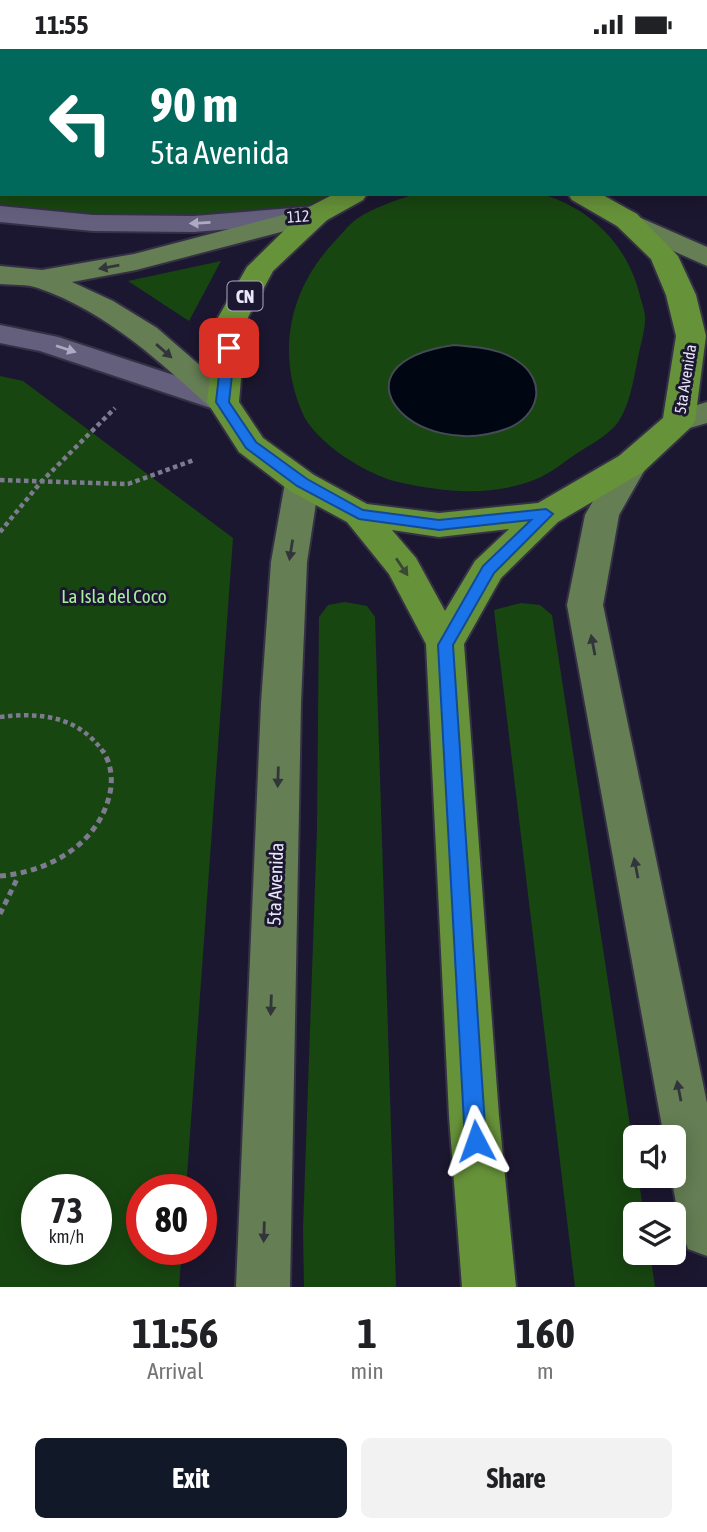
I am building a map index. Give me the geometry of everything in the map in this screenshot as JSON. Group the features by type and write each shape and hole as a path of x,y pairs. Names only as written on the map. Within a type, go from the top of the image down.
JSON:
{"highway":[{"name":"CN","path":"223,402 231,321 261,267 317,214 350,196"},
{"name":"5ta Avenida","path":"446,645 488,570 546,514 631,464 693,416 691,335 681,295 664,256 627,220 585,196"},
{"name":"5ta Avenida","path":"223,402 251,445 302,483 359,514 439,525 546,514"},
{"name":"5ta Avenida","path":"359,514 404,567 446,645 474,1116 488,1287"}],"main road":[{"name":"112","path":"0,275 43,279 181,252 317,214"},
{"path":"627,220 707,258"},
{"name":"112","path":"43,279 103,307 146,334 223,402"},
{"name":"5ta Avenida","path":"631,464 603,515 585,605 707,1230"},
{"name":"5ta Avenida","path":"262,1287 281,703 289,562 302,483"}],"street":[{"name":"112","path":"0,214 93,223 194,224 317,214"},
{"path":"0,334 47,343 223,402"}],"path":[{"path":"0,532 41,482 118,405"},
{"path":"0,480 128,484 194,460"},
{"path":"0,717 33,713 75,725 103,750 113,785 99,823 65,857 18,877 0,876"},
{"path":"0,914 18,877"}],"green space":[{"path":"0,196 350,196 317,214 194,224 0,214"},
{"path":"409,196 547,196 577,209 605,232 627,261 645,315 644,332 629,399 612,429 552,471 534,480 483,491 432,488 385,478 357,465 318,435 302,412 290,366 289,343 298,300 320,259 355,220"},
{"path":"221,261 189,321 128,281"},
{"name":"La Isla del Coco","path":"0,376 23,381 233,538 187,1174 126,1174 126,1265 181,1265 179,1287 0,1287"},
{"path":"345,602 367,606 375,617 396,1287 304,1287 303,1229 317,829 319,617 328,605"},
{"path":"521,603 540,605 552,615 630,1125 623,1125 623,1188 640,1188 642,1202 623,1202 623,1265 652,1265 655,1287 575,1287 494,610"}],"shaded area":[{"path":"454,345 502,353 526,369 533,378 536,398 526,416 506,429 472,436 440,433 414,422 396,407 389,389 394,371 415,355"}],"route":[{"path":"229,348 223,402 251,445 302,483 359,514 439,525 546,514 488,570 446,645 476,1141"}]}
